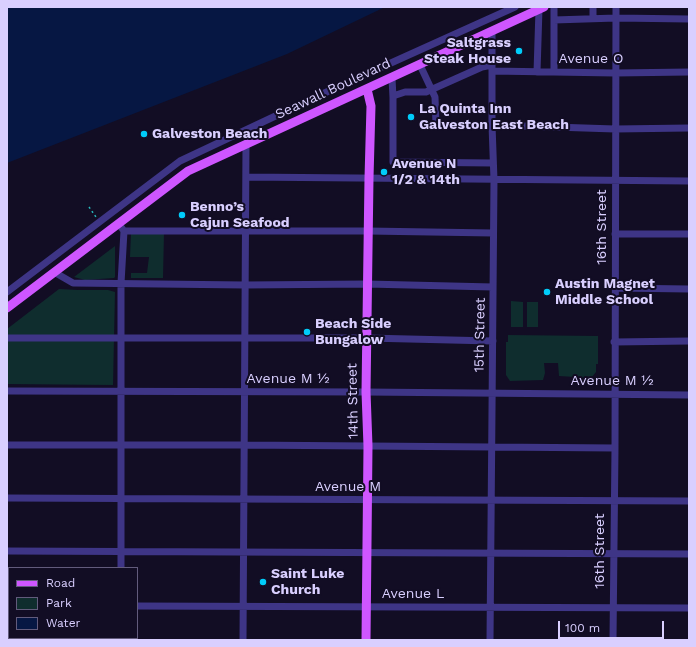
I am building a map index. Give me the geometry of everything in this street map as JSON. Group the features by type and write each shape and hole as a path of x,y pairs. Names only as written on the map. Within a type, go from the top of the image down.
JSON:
{"main road":[{"name":"Seawall Boulevard","path":"7,308 188,171 541,8"},
{"name":"14th Street","path":"366,640 368,446 366,392 367,284 371,106 367,89"}],"street":[{"path":"7,292 180,161 313,98 515,7"},
{"path":"554,7 554,72"},
{"path":"593,7 593,18"},
{"name":"16th Street","path":"613,640 616,7"},
{"path":"537,72 541,8"},
{"path":"554,20 593,18 689,18"},
{"name":"15th Street","path":"490,640 494,180 492,125 492,31"},
{"path":"420,65 435,97 436,125 492,125 615,129 689,128"},
{"name":"Avenue O","path":"393,96 405,92 422,93 432,90 482,67 537,72 689,72"},
{"path":"392,78 393,162 493,163"},
{"path":"243,640 246,144"},
{"path":"246,177 689,181"},
{"path":"118,223 124,231 121,283 121,567"},
{"path":"124,231 368,231 493,233"},
{"path":"615,234 689,234"},
{"path":"54,272 73,283 246,285 367,284 493,287"},
{"path":"615,288 689,289"},
{"path":"7,338 367,338 493,341"},
{"path":"614,342 689,342"},
{"name":"Avenue M ½","path":"7,391 689,395"},
{"path":"7,445 615,448"},
{"name":"Avenue M","path":"7,498 689,501"},
{"path":"7,551 367,554 689,554"},
{"name":"Avenue L","path":"138,606 491,607 613,609 689,608"}],"path":[{"path":"89,207 93,213"}],"green space":[{"path":"131,233 164,233 163,278 131,278 131,273 147,273 149,257 130,257"},
{"path":"115,246 114,278 85,280 74,277"},
{"path":"59,289 108,290 115,292 113,385 7,384 7,329"},
{"path":"511,301 523,302 523,327 511,327"},
{"path":"527,302 538,302 538,327 527,327"},
{"path":"508,335 598,336 598,364 596,364 596,372 591,378 559,376 558,363 544,363 545,373 543,380 510,381 506,375 506,342 508,342"}],"water":[{"path":"7,7 385,7 287,54 7,163"}],"place":[{"name":"Saltgrass Steak House","path":"519,51"},
{"name":"La Quinta Inn Galveston East Beach","path":"411,117"},
{"name":"Galveston Beach","path":"144,134"},
{"name":"Avenue N 1/2 & 14th","path":"384,172"},
{"name":"Benno’s Cajun Seafood","path":"182,215"},
{"name":"Austin Magnet Middle School","path":"547,292"},
{"name":"Beach Side Bungalow","path":"307,332"},
{"name":"Saint Luke Church","path":"263,582"}]}
